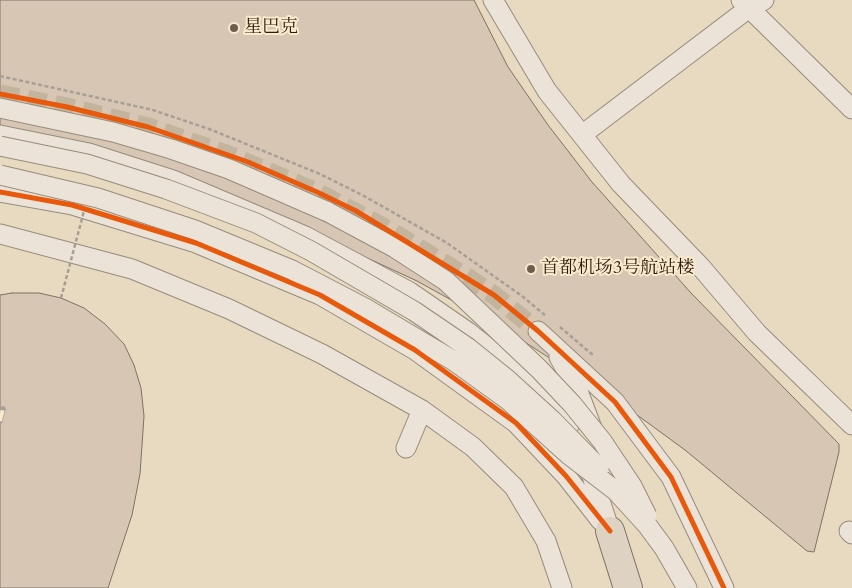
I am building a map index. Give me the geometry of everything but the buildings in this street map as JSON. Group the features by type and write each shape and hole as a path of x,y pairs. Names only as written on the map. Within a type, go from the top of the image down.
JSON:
{"highway":[{"path":"610,531 630,588"}],"street":[{"path":"493,0 548,91 621,184 700,266 757,332 852,425"},
{"path":"583,134 751,3 852,109"},
{"path":"0,108 113,132 228,169 328,212 395,248 446,281 572,404 602,441 632,486 687,588"},
{"path":"0,135 89,153 173,180 306,236 410,292 468,332 526,378 580,439 610,531"},
{"path":"0,146 87,164 166,188 256,223 331,262 422,316 489,364 574,440 596,463 616,491 646,524 664,548"},
{"path":"0,175 73,191 146,213 228,243 319,283 397,326 476,376 520,410 568,455 616,491"},
{"path":"0,192 72,205 196,243 320,295 415,350 516,423 566,476 610,531"},
{"path":"0,234 132,269 229,309 322,354 422,410 473,447 514,487 546,541 562,588"},
{"path":"630,588 609,485 587,412 560,358 538,331 615,402 671,477 724,588"},
{"path":"406,448 422,410"}],"path":[{"path":"61,298 86,202"}],"tunnel":[{"path":"0,94 67,107 148,127 226,154 317,192 387,229 467,277 494,295 538,331"}],"railway":[{"path":"0,421 3,409"}],"cycle path":[{"path":"0,94 67,107 148,127 248,162 356,211 494,295 538,331 615,402 671,477 724,588"},
{"path":"0,192 72,205 196,243 320,295 415,350 516,423 566,476 610,531"}],"place":[{"name":"星巴克","path":"234,28"},
{"name":"首都机场3号航站楼","path":"531,269"}]}
